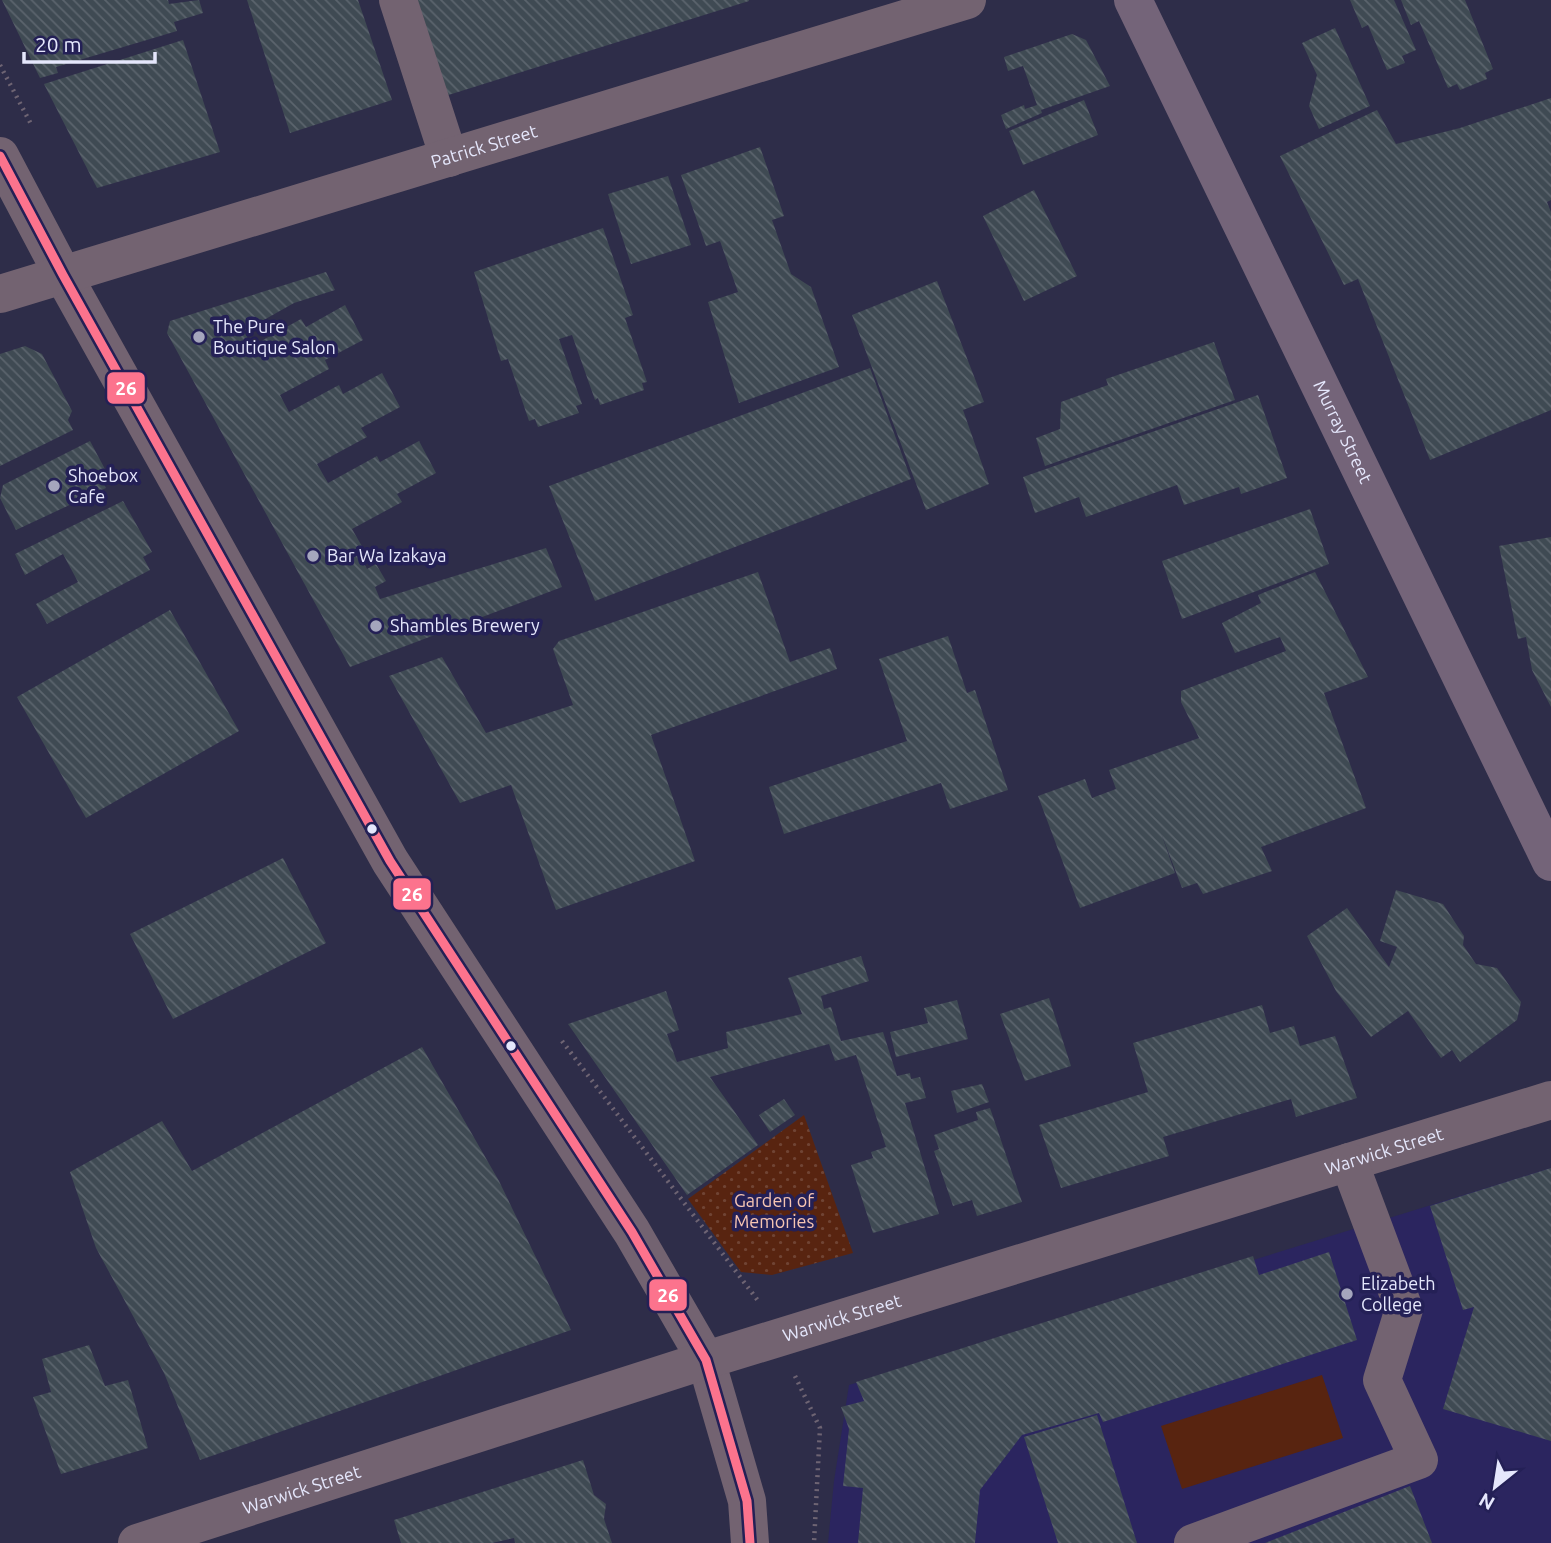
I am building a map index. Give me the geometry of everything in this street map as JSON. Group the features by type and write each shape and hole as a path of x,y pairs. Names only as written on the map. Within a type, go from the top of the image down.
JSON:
{"main road":[{"name":"Murray Street","path":"1133,0 1551,862"}],"street":[{"path":"398,0 449,158"},
{"name":"Patrick Street","path":"0,294 967,0"},
{"path":"0,156 63,275 390,860 632,1232 706,1360 747,1501 750,1543"},
{"name":"Warwick Street","path":"137,1543 706,1360 1551,1100"},
{"path":"1193,1543 1419,1460 1382,1380 1404,1309 1349,1162"}],"path":[{"path":"558,1036 755,1294 820,1428 814,1543"}],"shaded area":[{"name":"Elizabeth College","path":"1551,1168 1551,1543 828,1543 834,1481 849,1385"}],"green space":[{"name":"Garden of Memories","path":"804,1115 853,1253 772,1275 741,1272 688,1199"},
{"path":"1322,1375 1343,1438 1182,1489 1161,1426"}],"building":[{"path":"2,0 168,0 169,4 199,0 203,13 174,22 177,31 56,67 58,73 40,78"},
{"path":"247,0 358,0 392,100 290,133"},
{"path":"410,0 749,0 749,1 442,97"},
{"path":"1350,0 1394,0 1416,50 1402,56 1405,63 1387,70 1368,25 1362,28"},
{"path":"1401,0 1465,0 1493,69 1485,73 1487,79 1460,90 1457,84 1448,88 1419,21 1411,25"},
{"path":"1335,28 1370,106 1319,129 1309,106 1317,75 1302,43"},
{"path":"1072,34 1086,40 1110,86 1041,110 1042,113 1006,129 1001,115 1024,105 1025,109 1037,105 1023,66 1008,71 1004,57"},
{"path":"183,40 220,152 97,188 44,84"},
{"path":"1551,98 1551,200 1547,202 1551,212 1551,410 1430,460 1358,279 1344,285 1280,156 1377,110 1396,144 1460,128"},
{"path":"1084,100 1098,135 1023,165 1009,131"},
{"path":"760,147 784,216 772,220 791,274 811,287 839,367 739,403 708,302 738,292 720,241 706,246 681,175"},
{"path":"668,176 691,245 631,264 608,194"},
{"path":"1034,190 1077,276 1024,301 983,216"},
{"path":"603,228 633,315 625,318 647,382 642,383 644,390 600,405 598,398 595,400 572,335 559,339 582,404 576,406 579,413 538,427 535,419 529,421 508,359 501,361 474,272"},
{"path":"326,272 335,290 294,303 244,331 252,346 301,319 306,327 345,305 363,340 325,360 329,369 280,395 289,412 339,385 343,394 382,373 400,407 361,428 367,437 317,464 328,483 377,456 380,462 419,441 436,473 397,494 402,502 352,529 363,548 357,550 367,569 376,564 386,581 375,587 380,599 546,548 562,587 350,667 167,333 170,321"},
{"path":"937,281 984,402 963,410 989,484 926,510 852,315"},
{"path":"1214,342 1235,400 1045,466 1036,438 1060,429 1061,402 1108,385 1106,379"},
{"path":"25,346 42,354 72,411 68,420 73,430 0,466 0,354"},
{"path":"870,368 911,479 595,601 549,486"},
{"path":"1258,395 1287,478 1241,494 1239,487 1184,505 1177,485 1086,517 1079,497 1035,513 1023,477"},
{"name":"Shoebox Cafe","path":"90,441 106,471 102,480 106,488 16,530 0,498 3,485"},
{"path":"123,501 152,552 143,557 150,570 47,624 36,604 78,582 63,554 25,575 15,554"},
{"path":"1310,509 1329,564 1182,619 1162,561"},
{"path":"1551,537 1551,707 1532,670 1526,637 1518,639 1499,546"},
{"path":"758,572 790,662 830,648 837,669 651,735 695,861 556,910 511,785 460,803 389,676 442,657 486,733 573,705 553,649 559,641"},
{"path":"1315,572 1368,677 1324,693 1366,808 1261,847 1272,871 1203,894 1197,883 1182,888 1161,833 1175,873 1080,908 1038,796 1085,779 1092,798 1116,789 1109,770 1199,738 1181,702 1181,691 1286,651 1280,637 1235,653 1222,623 1261,603 1258,595"},
{"path":"170,610 239,731 86,818 17,697"},
{"path":"948,636 967,693 975,690 1008,790 950,809 941,783 784,834 769,787 907,741 879,659"},
{"path":"283,858 326,943 173,1019 130,934"},
{"path":"1396,890 1443,904 1464,936 1463,945 1476,964 1497,968 1521,1002 1517,1020 1460,1062 1452,1050 1441,1058 1408,1011 1371,1037 1336,991 1307,936 1347,908 1389,967 1397,947 1380,941"},
{"path":"861,956 869,981 821,996 824,1009 831,1007 841,1041 883,1032 897,1076 910,1073 911,1079 920,1077 926,1098 905,1103 939,1214 873,1233 851,1165 873,1158 871,1152 886,1147 856,1055 835,1061 829,1044 710,1077 758,1145 687,1195 568,1024 666,991 679,1030 667,1034 677,1062 728,1048 726,1032 802,1014 788,978"},
{"path":"1049,998 1071,1066 1025,1081 1000,1014"},
{"path":"957,1000 968,1039 896,1057 890,1032 928,1023 924,1008"},
{"path":"1262,1005 1270,1033 1294,1026 1300,1046 1335,1036 1357,1098 1296,1117 1291,1099 1163,1137 1169,1156 1061,1188 1039,1125 1148,1092 1133,1043"},
{"path":"422,1047 499,1181 571,1330 200,1460 164,1373 96,1248 70,1172 162,1121 192,1171"},
{"path":"982,1084 989,1102 957,1113 951,1091"},
{"path":"784,1099 795,1115 770,1132 759,1115"},
{"path":"990,1108 1022,1202 977,1216 972,1200 953,1206 934,1151 939,1149 934,1135 978,1120 976,1112"},
{"path":"1551,1168 1551,1441 1443,1409 1474,1307 1463,1310 1430,1206"},
{"path":"1329,1252 1357,1340 1103,1422 1099,1413 1022,1435 980,1490 975,1543 858,1543 863,1488 843,1486 849,1429 841,1407 864,1401 856,1382 1253,1256 1259,1275"},
{"path":"89,1345 105,1386 128,1380 148,1448 61,1474 33,1397 51,1392 42,1359"},
{"path":"1097,1415 1137,1543 1058,1543 1024,1437"},
{"path":"583,1460 594,1495 606,1504 604,1519 612,1543 515,1543 514,1538 492,1543 401,1543 394,1520"},
{"path":"1410,1486 1432,1543 1265,1543"}],"transit line":[{"name":"26","path":"0,156 63,275 390,861 632,1232 706,1360 747,1501 750,1543"}],"place":[{"name":"The Pure Boutique Salon","path":"199,337"},
{"name":"Shoebox Cafe","path":"54,486"},
{"name":"Bar Wa Izakaya","path":"313,556"},
{"name":"Shambles Brewery","path":"376,626"},
{"name":"Elizabeth College","path":"1347,1294"}]}
